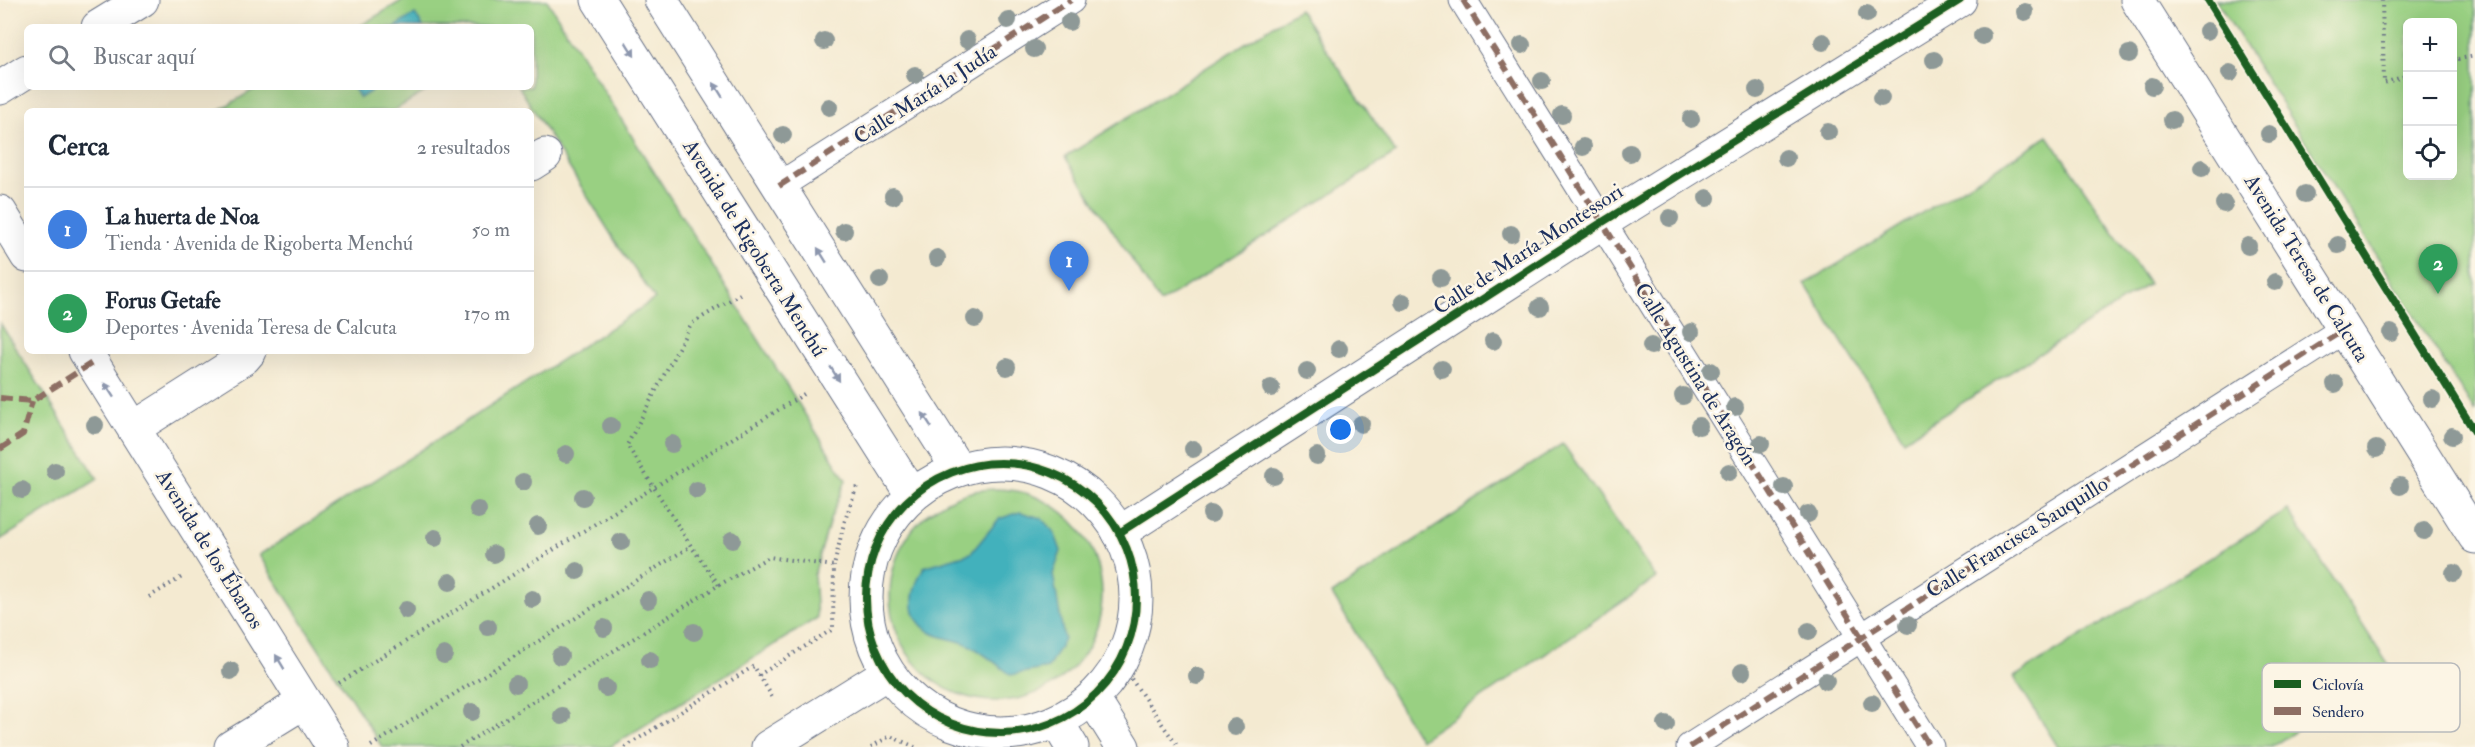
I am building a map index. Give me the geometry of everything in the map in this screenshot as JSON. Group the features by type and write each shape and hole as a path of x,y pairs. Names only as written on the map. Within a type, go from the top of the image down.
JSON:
{"street":[{"path":"103,24 142,0"},
{"name":"Avenida de Rigoberta Menchú","path":"598,0 912,495"},
{"path":"661,0 958,469"},
{"name":"Calle María la Judía","path":"779,186 1071,0"},
{"name":"Calle Agustina de Aragón","path":"1463,0 1930,747"},
{"name":"Calle de María Montessori","path":"1119,533 1601,223 1960,0"},
{"name":"Avenida Teresa de Calcuta","path":"2137,0 2475,537"},
{"path":"0,88 24,73"},
{"path":"0,212 24,251"},
{"name":"Calle Francisca Sauquillo","path":"1690,747 2345,329"},
{"name":"Avenida de los Ébanos","path":"87,354 333,747"},
{"path":"134,428 247,354"},
{"path":"987,463 1017,463 1052,472 1083,490 1109,515 1128,550 1137,588 1134,627 1121,664 1064,735 982,733 945,722 913,702 887,672 871,638 865,600 866,590 870,561 886,525 912,495 934,480 958,469 987,463"},
{"path":"768,747 887,672"},
{"path":"1093,699 1123,747"},
{"path":"231,747 304,702"}],"path":[{"path":"2382,0 2384,82 2403,76"},
{"path":"2457,59 2475,56"},
{"path":"719,585 691,546 627,445 691,324 743,292"},
{"path":"304,702 370,665 806,393"},
{"path":"624,747 754,666 759,675 832,629 834,566 844,523 858,483 853,474"},
{"path":"371,746 691,546"},
{"path":"460,747 719,585 769,557 834,566"},
{"path":"1121,664 1178,747"},
{"path":"872,747 890,736 915,747"}],"green space":[{"path":"403,0 547,0 846,480 830,520 814,575 817,618 610,747 382,747 259,555 655,299 617,244 521,90 534,90 534,24 363,24"},
{"path":"2216,0 2475,0 2475,412"},
{"path":"1299,9 1396,153 1160,303 1065,157"},
{"path":"253,90 428,90 398,108 223,108"},
{"path":"2048,136 2149,284 1904,440 1805,284"},
{"path":"0,323 98,479 0,540"},
{"path":"1563,444 1656,578 1420,740 1332,594"},
{"path":"996,489 1017,491 1037,497 1055,507 1071,520 1084,536 1094,554 1100,574 1102,595 1100,616 1094,636 1084,654 1071,670 1055,683 1037,693 1017,699 996,701 975,699 955,693 937,683 921,670 908,654 898,636 892,616 890,595 892,574 898,554 908,536 921,520 937,507 955,497 975,491"},
{"path":"2288,510 2387,663 2262,663 2262,732 2294,732 2271,747 2058,747 2014,677"}],"water":[{"path":"415,14 421,24 400,24"},
{"path":"355,90 373,90 360,98"},
{"path":"1020,512 1041,518 1054,532 1061,551 1053,574 1064,639 1048,668 1011,675 969,645 930,632 916,618 913,601 916,584 924,567 971,553 999,519"}],"marked path":[{"path":"779,186 1071,0"},
{"path":"1463,0 1930,747"},
{"path":"1690,747 2345,329"},
{"path":"0,398 32,401 92,363"},
{"path":"0,449 23,434 32,401"}],"cycle path":[{"path":"1119,533 1601,223 1960,0"},
{"path":"2208,0 2475,432"},
{"path":"988,463 1014,463 1053,473 1076,485 1097,502 1114,523 1126,546 1134,572 1136,598 1134,624 1126,650 1114,673 1097,694 1076,711 1040,728 1014,733 988,733 962,728 937,717 915,703 896,684 882,662 871,637 866,611 866,585 871,559 882,534 896,512 915,493 937,479 962,468 988,463"}],"place":[{"name":"La huerta de Noa","path":"1069,291"},
{"name":"Forus Getafe","path":"2438,294"}]}
